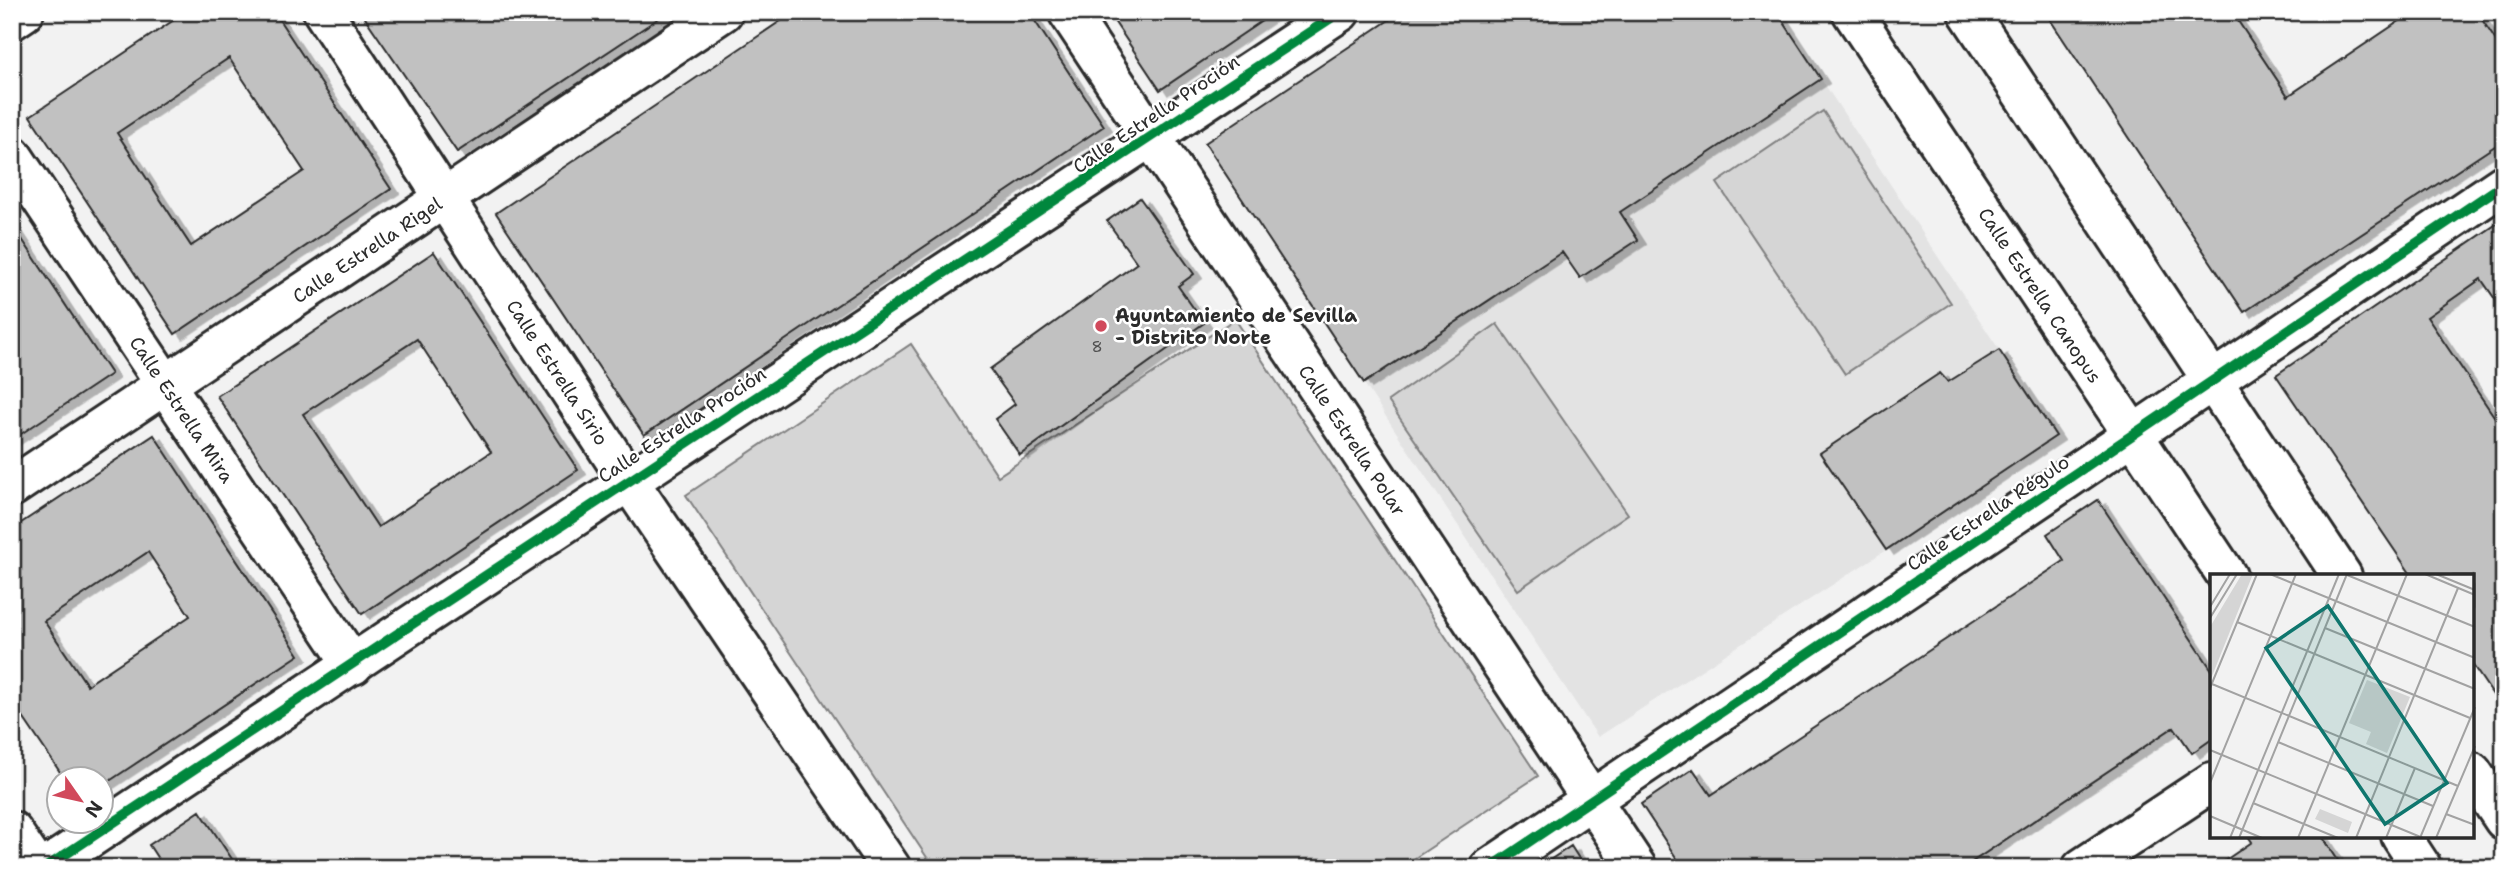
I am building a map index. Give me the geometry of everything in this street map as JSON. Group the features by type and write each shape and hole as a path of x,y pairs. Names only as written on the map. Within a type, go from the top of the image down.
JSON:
{"street":[{"path":"12,20 24,12"},
{"name":"Calle Estrella Sirio","path":"323,12 628,480 891,868"},
{"name":"Calle Estrella Rigel","path":"12,487 723,12"},
{"name":"Calle Estrella Polar","path":"1068,12 1637,868"},
{"name":"Calle Estrella Proción","path":"45,868 628,480 1340,12"},
{"name":"Calle Estrella Canopus","path":"1852,12 2226,574"},
{"path":"1968,12 2341,574"},
{"name":"Calle Estrella Mira","path":"12,155 353,664"},
{"name":"Calle Estrella Régulo","path":"1490,868 2504,184"},
{"path":"2474,775 2504,820"},
{"path":"2082,868 2210,783"},
{"path":"12,831 37,868"},
{"path":"2402,838 2422,868"}],"shaded area":[{"path":"1401,12 1777,12 2056,436 1598,737 1205,143"},
{"path":"1823,111 1951,303 1845,374 1717,183"},
{"path":"1235,319 1538,776 1400,868 934,868 686,495 911,344 998,476"},
{"path":"1497,324 1628,514 1518,590 1388,401"}],"building":[{"path":"186,12 274,12 391,189 175,334 30,116","holes":["229,58 304,171 191,246 117,133"]},
{"path":"361,12 668,12 457,152"},
{"path":"794,12 1029,12 1104,126 644,435 496,213"},
{"path":"1108,12 1275,12 1160,90"},
{"path":"1401,12 1777,12 1821,79 1620,212 1638,240 1580,278 1562,252 1364,383 1205,143"},
{"path":"2045,12 2232,12 2288,96 2413,12 2477,12 2504,53 2504,140 2244,312"},
{"name":"Ayuntamiento de Sevilla - Distrito Norte","path":"1140,198 1194,274 1178,286 1204,323 1020,455 995,419 1015,404 990,369 1137,263 1107,221"},
{"path":"2504,219 2504,312 2481,279 2427,317 2504,431 2504,711 2474,667 2474,574 2411,574 2276,375"},
{"path":"12,224 111,374 12,440"},
{"path":"434,252 578,470 362,614 217,396","holes":["417,339 491,452 378,527 303,414"]},
{"path":"1999,350 2056,436 1886,550 1820,453 1940,373 1948,382"},
{"path":"154,435 299,655 116,777 116,764 55,764 12,701 12,529","holes":["148,552 190,616 87,685 44,621"]},
{"path":"2098,500 2210,667 2210,740 2192,753 2174,727 1963,868 1683,868 1641,804 1693,769 1711,795 2064,561 2047,534"},
{"path":"200,811 238,868 164,868 149,845"},
{"path":"2249,838 2323,838 2343,868 2214,868 2252,842"},
{"path":"1571,846 1585,868 1538,868"}],"cycle path":[{"path":"45,868 1340,12"},
{"path":"1490,868 2504,184"}],"place":[{"name":"Ayuntamiento de Sevilla - Distrito Norte","path":"1101,326"}]}
